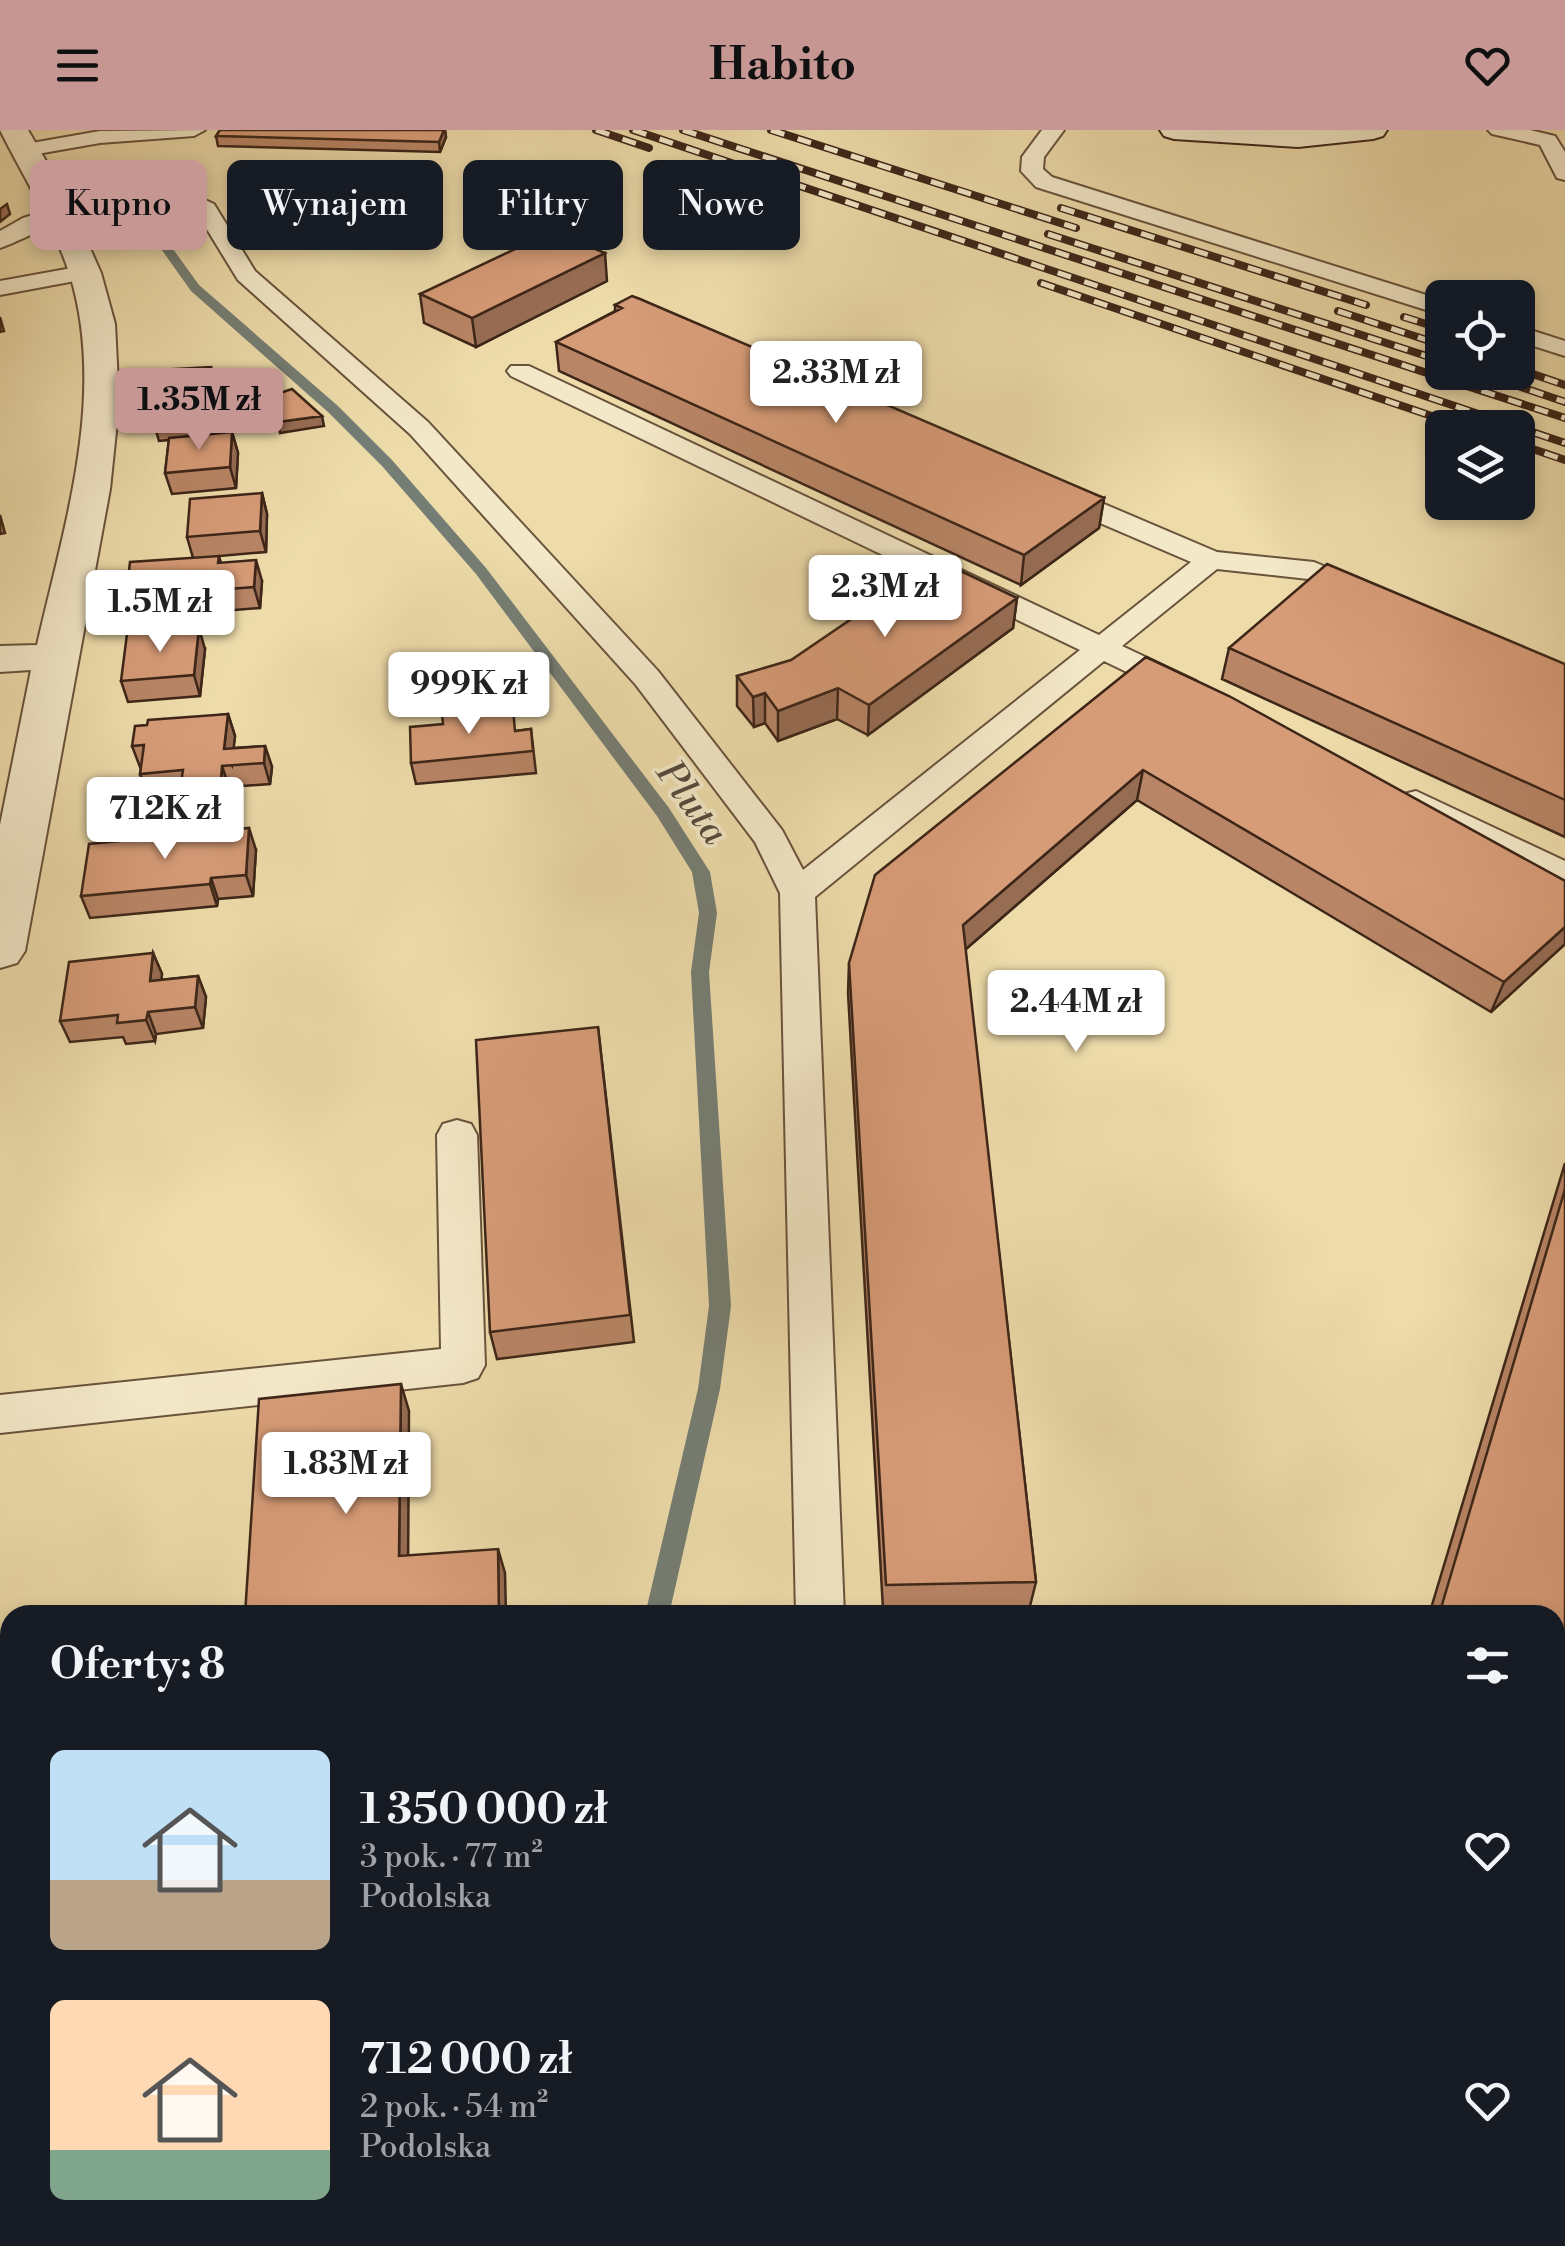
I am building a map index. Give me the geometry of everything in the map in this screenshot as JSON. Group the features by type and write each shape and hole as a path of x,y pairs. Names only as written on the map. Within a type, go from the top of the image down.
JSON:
{"street":[{"path":"1174,130 1298,138 1373,130"},
{"path":"0,951 83,528 102,401 99,325 74,250"},
{"path":"0,659 55,657"}],"lane":[{"path":"20,140 194,130"},
{"path":"1053,130 1033,157 1032,171 1044,182 1425,303"},
{"path":"1499,130 1548,140 1565,173"},
{"path":"207,211 246,275 419,428 648,678 770,838 797,893 820,1605"},
{"path":"0,241 30,223"},
{"path":"0,288 83,273"},
{"path":"1535,339 1565,349"},
{"path":"520,371 1210,700"},
{"path":"1028,482 1211,560 1314,571 1386,602"},
{"path":"797,893 1211,560"},
{"path":"1388,788 1565,875"},
{"path":"0,1414 463,1366 457,1135"}],"building":[{"path":"220,130 444,130 439,142 216,136"},
{"path":"513,250 605,253 472,318 420,294"},
{"path":"632,296 1104,498 1024,555 556,342 622,308 615,305"},
{"path":"211,367 207,406 197,406 196,417 153,420 158,370"},
{"path":"292,389 322,416 278,422 268,397"},
{"path":"232,432 230,467 165,473 169,438"},
{"path":"262,493 260,531 187,537 190,499"},
{"path":"219,556 218,563 256,560 254,587 216,590 217,582 203,582 204,572 187,574 185,591 126,596 130,562"},
{"path":"938,560 1017,598 869,705 838,688 778,711 765,693 753,697 737,676 791,660"},
{"path":"1327,564 1565,664 1565,800 1229,648"},
{"path":"199,628 194,675 121,681 127,634"},
{"path":"1146,657 1229,696 1565,881 1565,927 1504,982 1143,770 963,925 1036,1582 886,1585 849,963 875,875"},
{"path":"513,708 515,731 531,729 533,751 411,763 410,727 443,724 442,714"},
{"path":"228,714 224,749 265,746 264,763 222,766 221,780 181,783 183,770 140,774 144,745 132,746 135,726 147,725 148,720"},
{"path":"249,828 246,875 211,878 210,884 81,896 89,844"},
{"path":"153,953 150,981 198,976 195,1007 148,1012 146,1020 117,1023 118,1015 60,1021 69,962"},
{"path":"598,1027 630,1315 490,1332 476,1040"},
{"path":"1565,1189 1565,1605 1442,1605"},
{"path":"401,1384 399,1556 498,1549 499,1605 246,1605 259,1399"}],"waterway":[{"name":"Pluta","path":"168,250 195,288 333,409 387,463 481,571 663,812 701,872 708,913 700,972 720,1306 709,1389 659,1605"}],"railway":[{"path":"596,130 649,148"},
{"path":"633,130 1565,443"},
{"path":"683,130 1565,418"},
{"path":"771,130 1076,228"},
{"path":"1061,208 1366,305"},
{"path":"1048,234 1425,356"},
{"path":"1041,283 1425,414"},
{"path":"1338,311 1425,339"},
{"path":"1404,317 1425,324"},
{"path":"1535,375 1565,385"},
{"path":"1530,390 1565,402"},
{"path":"1535,450 1565,460"}]}
